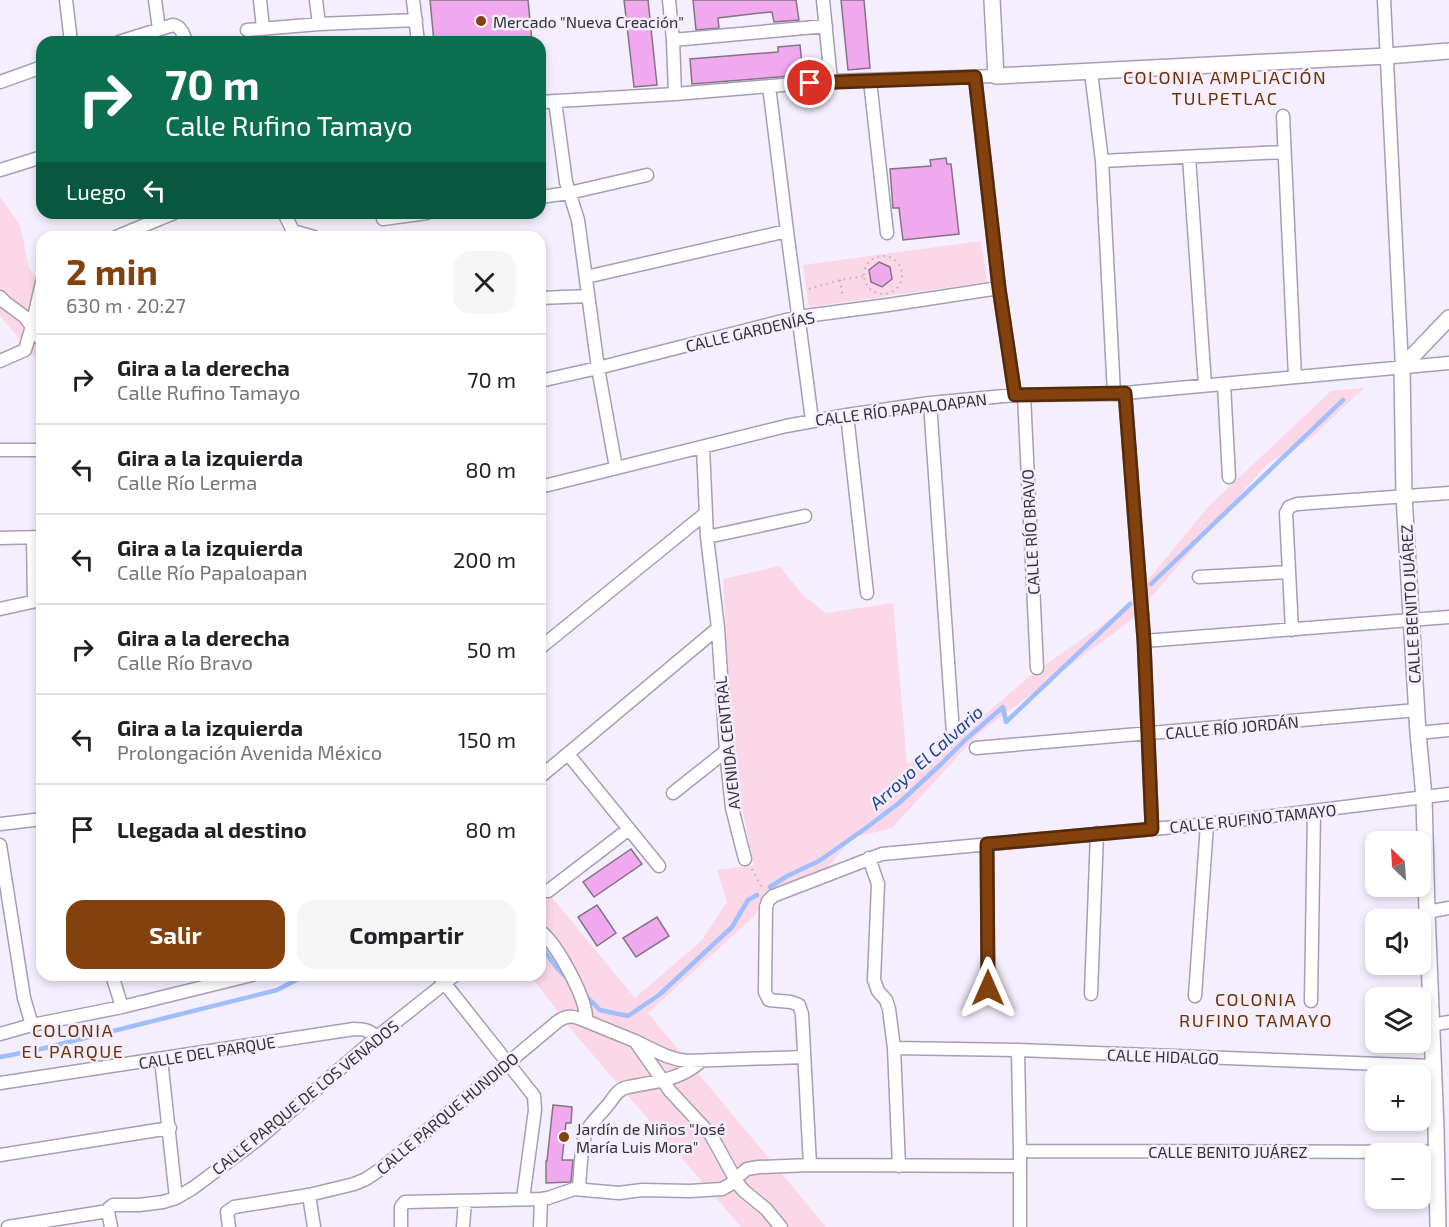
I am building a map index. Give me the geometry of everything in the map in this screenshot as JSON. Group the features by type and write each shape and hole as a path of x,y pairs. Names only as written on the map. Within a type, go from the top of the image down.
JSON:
{"street":[{"path":"66,0 70,36"},
{"path":"155,0 159,29"},
{"path":"260,0 263,28"},
{"path":"316,0 320,24"},
{"path":"413,0 417,36"},
{"path":"669,0 675,94"},
{"path":"823,0 830,76"},
{"path":"992,0 996,76"},
{"name":"CALLE BENITO JUÁREZ","path":"1384,0 1402,367 1404,496 1424,797 1427,909"},
{"path":"247,30 416,20"},
{"path":"137,36 176,25 184,36"},
{"path":"673,40 826,26"},
{"path":"546,102 769,86 830,76 870,81 975,77 1449,51"},
{"path":"0,81 36,69"},
{"path":"1091,72 1102,161 1120,394 1144,641 1152,829"},
{"name":"CALLE RÍO BRAVO","path":"975,77 999,288 1019,395 1037,668"},
{"path":"870,81 887,233"},
{"path":"769,86 813,420"},
{"path":"555,101 566,182 578,220 598,368 616,468"},
{"path":"1283,116 1295,377"},
{"path":"1102,161 1284,152"},
{"path":"1190,157 1205,385"},
{"path":"0,170 36,159"},
{"path":"546,196 647,175"},
{"path":"130,231 160,219"},
{"path":"586,277 787,231"},
{"name":"CALLE GARDENÍAS","path":"546,380 798,317 999,288"},
{"path":"546,298 588,296"},
{"path":"0,297 25,317 36,332"},
{"path":"0,362 25,350 36,316"},
{"path":"1402,367 1449,318"},
{"name":"CALLE RÍO PAPALOAPAN","path":"546,486 813,420 847,414 930,403 1019,395 1120,394 1449,363"},
{"path":"1224,384 1229,477"},
{"path":"930,403 953,733"},
{"path":"847,414 867,593"},
{"name":"AVENIDA CENTRAL","path":"703,447 707,537 718,628 726,751 732,808 746,859"},
{"path":"0,450 36,450"},
{"path":"1292,630 1286,513 1289,507 1297,504 1449,493"},
{"path":"546,643 706,513"},
{"path":"707,537 805,516"},
{"path":"0,538 36,538"},
{"path":"1199,578 1288,572"},
{"path":"0,609 36,601"},
{"path":"1144,641 1449,617"},
{"path":"546,772 718,628"},
{"name":"CALLE RÍO JORDÁN","path":"976,748 1417,710"},
{"path":"1418,733 1449,730"},
{"path":"673,793 726,751"},
{"path":"568,754 659,866"},
{"name":"CALLE RUFINO TAMAYO","path":"768,901 778,894 882,854 1207,824 1449,794"},
{"path":"1311,1001 1314,811"},
{"path":"0,825 36,820"},
{"path":"1195,996 1207,824"},
{"path":"548,891 629,828"},
{"path":"1091,994 1097,833"},
{"path":"987,844 988,988"},
{"path":"0,845 24,998 32,1025"},
{"path":"869,858 878,884 874,980 878,991 888,1004 894,1048 899,1166"},
{"path":"768,901 766,907 765,995 769,1000 798,1005 802,1014 810,1165"},
{"path":"1431,911 1449,908"},
{"path":"546,936 573,978 585,1006 586,1021 674,1059 701,1061 804,1057"},
{"name":"CALLE BENITO JUÁREZ","path":"1430,975 1433,1066 1443,1127 1437,1152 1438,1227"},
{"path":"114,981 122,1007"},
{"path":"0,1034 32,1025 122,1007 215,981"},
{"name":"CALLE PARQUE DE LOS VENADOS","path":"8,1227 108,1211 113,1205 151,1204 176,1198 256,1141 440,981"},
{"path":"444,981 534,1096 523,1198"},
{"name":"CALLE PARQUE HUNDIDO","path":"229,1227 227,1215 234,1207 309,1195 360,1182 372,1175 562,1018 571,1016 586,1021"},
{"path":"1432,1025 1449,1022"},
{"name":"CALLE DEL PARQUE","path":"0,1083 354,1029 364,1029 377,1037"},
{"path":"635,1041 662,1081 711,1135 744,1191 766,1209 781,1227"},
{"name":"CALLE HIDALGO","path":"894,1048 1017,1050 1433,1066"},
{"path":"1017,1050 1020,1227"},
{"path":"161,1059 176,1198"},
{"path":"579,1189 587,1130 618,1092 622,1089 675,1077 701,1061"},
{"path":"0,1155 170,1128"},
{"name":"CALLE BENITO JUÁREZ","path":"1020,1151 1437,1152"},
{"path":"402,1227 401,1207 403,1203 408,1202 541,1199 579,1189 619,1193 642,1190 722,1189 747,1169 755,1167 1020,1166"},
{"path":"309,1195 314,1227"},
{"path":"540,1227 541,1199"},
{"path":"463,1227 465,1201"},
{"path":"108,1211 111,1227"}],"path":[{"path":"884,256 895,260 902,277 897,288 886,294 869,288 864,276 867,264 884,256"},
{"path":"795,293 840,280 864,276"},
{"path":"840,280 845,311"},
{"path":"746,859 768,901"}],"shaded area":[{"path":"0,197 20,225 29,268 36,277 36,359 0,316"},
{"path":"981,241 987,282 809,307 803,265"},
{"path":"1364,388 1311,438 1266,465 1131,620 978,734 892,828 852,838 826,869 776,890 753,917 648,1013 826,1227 741,1227 575,1034 535,981 546,981 546,890 635,998 702,940 727,902 717,870 754,865 735,775 723,579 779,566 804,596 826,613 893,603 907,763 932,760 1030,676 1123,610 1209,506 1331,391"}],"building":[{"name":"Mercado \"Nueva Creación\"","path":"430,0 528,0 531,36 433,36"},
{"path":"624,0 648,0 657,85 634,87"},
{"path":"693,0 796,0 799,20 774,22 772,12 760,13 718,18 719,28 696,30"},
{"path":"841,0 864,0 870,68 848,70"},
{"path":"800,45 803,75 692,84 690,59 778,52 778,47"},
{"path":"946,158 947,164 951,164 959,234 903,240 899,208 893,208 890,169 931,166 930,160"},
{"path":"879,262 890,267 892,279 882,287 871,282 869,270"},
{"path":"631,849 642,864 594,897 583,882"},
{"path":"597,905 616,933 597,946 578,917"},
{"path":"657,917 669,936 636,957 623,938"},
{"path":"553,1105 572,1107 571,1123 566,1123 562,1160 573,1160 570,1182 546,1183 546,1161"}],"waterway":[{"name":"Arroyo El Calvario","path":"1151,584 1343,400"},
{"name":"Arroyo El Calvario","path":"770,887 819,861 899,803 1003,707 1006,722 1130,604"},
{"name":"Arroyo El Calvario","path":"584,994 600,1010 628,1016 659,995 732,927 748,900 757,895"},
{"name":"Arroyo El Calvario","path":"546,953 567,978"},
{"name":"Arroyo El Calvario","path":"0,1057 37,1050 277,990 294,981"}],"place":[{"name":"Mercado \"Nueva Creación\"","path":"481,21"},
{"name":"Jardín de Niños \"José María Luis Mora\"","path":"564,1137"}],"district":[{"name":"COLONIA AMPLIACIÓN TULPETLAC","path":"1225,88"},
{"name":"COLONIA RUFINO TAMAYO","path":"1256,1009"},
{"name":"COLONIA EL PARQUE","path":"73,1040"}],"route":[{"path":"810,83 975,77 999,288 1015,395 1125,393 1144,641 1152,829 987,844 988,988"}]}
